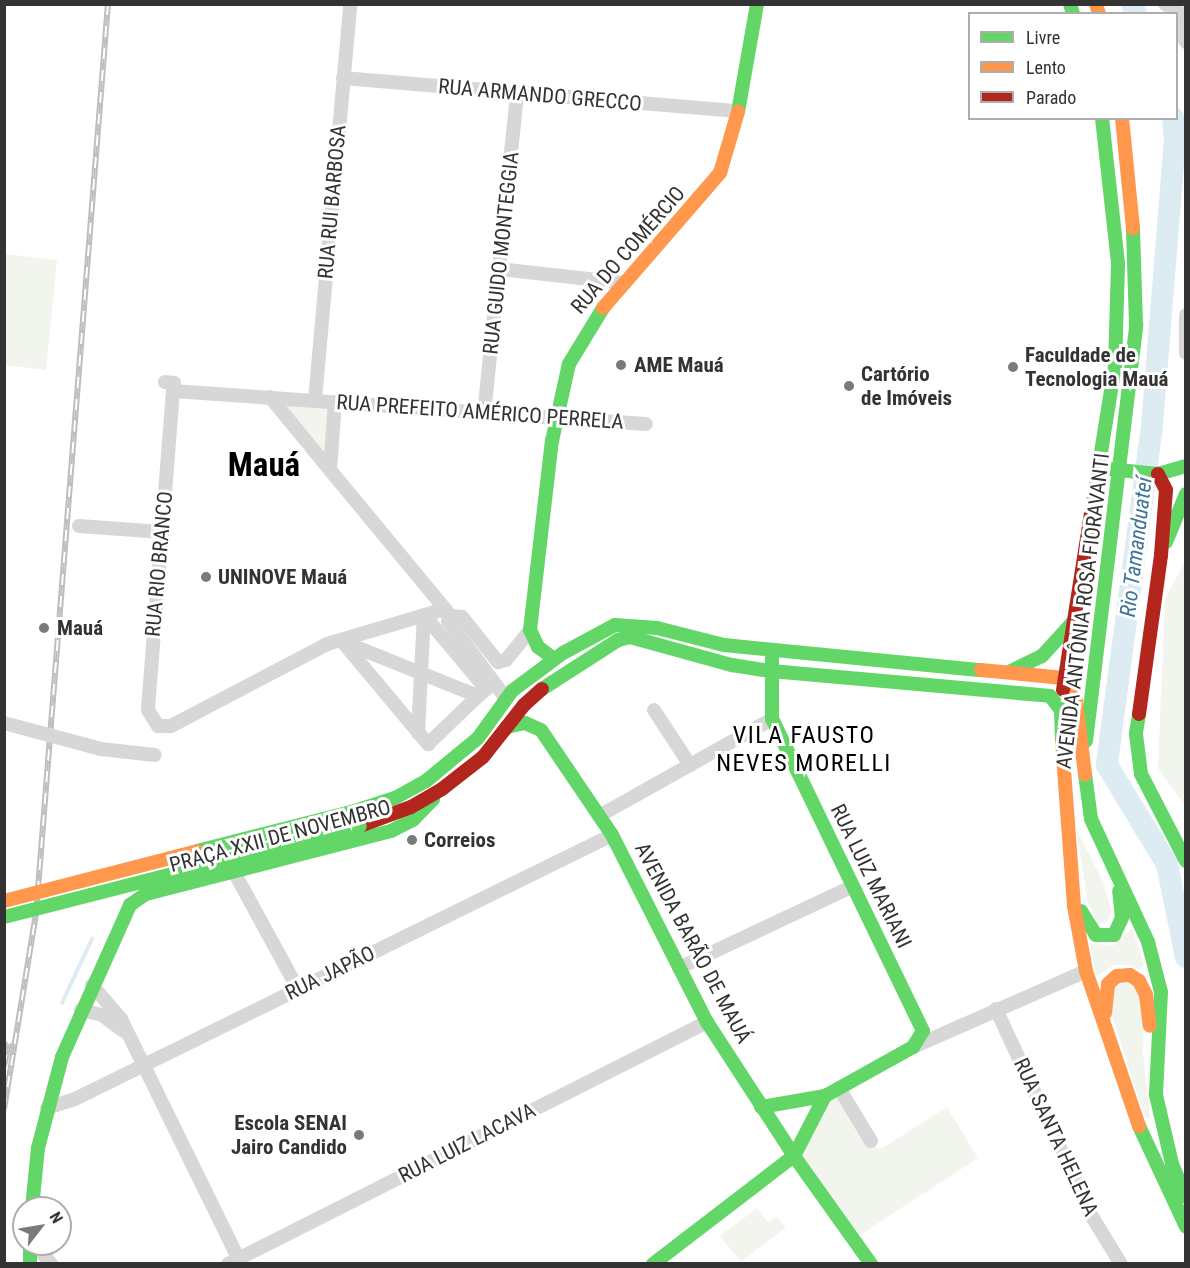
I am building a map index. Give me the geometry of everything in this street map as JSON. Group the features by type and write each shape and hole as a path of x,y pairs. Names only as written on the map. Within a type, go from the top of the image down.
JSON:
{"main road":[{"name":"RUA DO COMÉRCIO","path":"530,630 556,420 580,339 624,283 720,172 738,111 757,4"},
{"name":"AVENIDA ANTÔNIA ROSA FIORAVANTI","path":"1102,120 1118,263 1118,324 1101,468 1064,678 1061,710 1061,777 1071,882 1086,971 1148,1151 1185,1227"},
{"name":"AVENIDA ANTÔNIA ROSA FIORAVANTI","path":"1122,120 1133,218 1136,325 1122,470 1084,755 1087,804 1116,877 1148,942 1161,992 1155,1080 1164,1135 1185,1197"},
{"path":"1101,468 1155,473 1185,466"},
{"path":"1155,473 1166,490 1161,555 1136,734 1141,774 1185,861"},
{"path":"1161,555 1185,494"},
{"path":"1009,672 1042,656 1073,622"},
{"path":"4,901 355,811 395,798 426,781 478,738 506,697 554,659 596,633 615,625 633,624 724,645 773,651 1064,678 1076,702 1084,755"},
{"path":"530,630 538,647 554,659"},
{"path":"4,917 360,826 411,807 442,789 483,757 542,689 618,640 630,637 732,665 771,671 1045,694 1061,710"},
{"name":"RUA LUIZ MARIANI","path":"773,651 772,719 923,1031"},
{"path":"860,677 874,673 936,678 943,666"},
{"name":"AVENIDA BARÃO DE MAUÁ","path":"507,727 525,723 541,730 612,835 707,1022 794,1156 871,1263"},
{"name":"PRAÇA XXII DE NOVEMBRO","path":"92,985 124,914 146,894 403,826 442,789"},
{"path":"1071,882 1090,931 1106,937 1122,925 1116,877"},
{"path":"1105,1023 1108,984 1122,974 1134,976 1148,1004 1155,1080"},
{"path":"34,1196 47,1107 92,985"},
{"path":"761,1107 825,1096 913,1047 923,1031"},
{"path":"653,1263 794,1156 825,1096"}],"street":[{"name":"RUA RUI BARBOSA","path":"315,400 350,4"},
{"path":"1178,28 1185,42"},
{"name":"RUA ARMANDO GRECCO","path":"343,78 738,111"},
{"name":"RUA GUIDO MONTEGGIA","path":"484,414 517,93"},
{"path":"499,269 624,283"},
{"path":"1185,315 1185,353"},
{"name":"RUA PREFEITO AMÉRICO PERRELA","path":"169,386 270,397 556,420 646,424"},
{"name":"RUA RIO BRANCO","path":"169,386 162,532 147,710 154,723 164,726 305,653 341,640"},
{"path":"270,397 447,612 450,628 486,689"},
{"path":"330,470 335,402"},
{"path":"79,526 162,532"},
{"path":"341,640 424,615 447,612 462,617 498,662 506,660 530,630"},
{"path":"414,734 421,673 424,615"},
{"path":"424,615 486,689"},
{"path":"341,640 375,692 414,734 428,744 486,689"},
{"path":"341,640 421,673 486,689 506,697"},
{"path":"654,710 690,765"},
{"path":"599,816 772,719"},
{"path":"4,723 100,749 155,754"},
{"name":"RUA JAPÃO","path":"47,1107 75,1099 612,835"},
{"path":"233,870 298,989"},
{"path":"679,968 853,886"},
{"path":"913,1047 1086,971"},
{"path":"92,985 113,1005 236,1262"},
{"name":"RUA SANTA HELENA","path":"996,1009 1091,1215 1121,1263"},
{"path":"81,1010 110,1019 126,1035"},
{"name":"RUA LUIZ LACAVA","path":"236,1262 707,1022"},
{"path":"923,1031 945,1032"},
{"path":"838,1088 871,1141"}],"shaded area":[{"path":"5,254 57,260 46,370 5,365"},
{"path":"277,400 331,404 328,464"},
{"path":"1185,562 1185,806 1158,768 1165,599"},
{"path":"1076,829 1103,881 1112,912 1107,922 1098,924 1088,902"},
{"path":"1132,928 1144,964 1140,970 1130,965 1114,965 1096,976 1090,943 1112,946"},
{"path":"1127,982 1140,992 1144,1014 1143,1053 1150,1118 1145,1118 1108,1003 1115,987"},
{"path":"838,1092 871,1145 881,1149 947,1107 978,1158 860,1235 792,1149"},
{"path":"757,1208 768,1222 777,1217 786,1227 741,1262 720,1236"}],"waterway":[{"name":"Rio Tamanduateí","path":"1132,4 1135,12"},
{"name":"Rio Tamanduateí","path":"1173,120 1175,139 1152,426 1107,765 1167,864 1186,957"},
{"path":"62,1003 92,939"}],"railway":[{"path":"4,1109 36,914 108,4"},
{"path":"4,1066 9,1043"}],"traffic: fast":[{"path":"738,112 757,4"},
{"path":"1070,4 1072,12"},
{"path":"1091,514 1115,366 1118,263 1102,120"},
{"path":"1086,741 1136,325 1133,228"},
{"path":"554,659 538,647 530,630 552,441 569,364 603,308"},
{"path":"1109,469 1158,474 1186,466"},
{"path":"1166,542 1186,494"},
{"path":"1011,671 1042,656 1073,622"},
{"path":"355,811 395,798 426,781 478,738 512,691 563,653 615,625 657,628 724,645 981,670"},
{"path":"542,689 618,640 630,637 732,665 771,671 1050,696 1061,710 1062,742"},
{"path":"761,1107 825,1096 913,1047 923,1031 772,719 772,658"},
{"path":"1139,714 1136,734 1141,774 1186,861"},
{"path":"507,727 525,723 541,730 612,835 707,1022 794,1156 871,1264"},
{"path":"1085,774 1091,819 1148,942 1161,992 1156,1095 1172,1164 1186,1197"},
{"path":"33,1196 38,1148 62,1057 130,905 146,894 391,831 413,820 433,799"},
{"path":"197,851 355,811"},
{"path":"4,917 360,826"},
{"path":"1081,911 1096,935 1114,935 1122,918 1119,891"},
{"path":"653,1264 794,1156 825,1096"},
{"path":"1139,1126 1186,1227"},
{"path":"30,1256 30,1264"}],"traffic: slow":[{"path":"1096,4 1098,12"},
{"path":"603,308 720,173 738,112"},
{"path":"1122,120 1133,228"},
{"path":"981,670 1064,678 1076,701 1085,774"},
{"path":"1062,742 1074,906 1086,971 1139,1126"},
{"path":"4,901 197,851"},
{"path":"1105,1013 1108,984 1117,976 1130,975 1139,981 1146,995 1150,1026"}],"traffic: jam":[{"path":"1139,714 1161,555 1166,490 1158,474"},
{"path":"1063,690 1091,514"},
{"path":"360,826 411,807 442,789 483,757 524,705 542,689"}],"place":[{"name":"AME Mauá","path":"621,365"},
{"name":"Faculdade de Tecnologia Mauá","path":"1013,367"},
{"name":"Cartório de Imóveis","path":"849,386"},
{"name":"UNINOVE Mauá","path":"206,577"},
{"name":"Mauá","path":"44,628"},
{"name":"Correios","path":"412,840"},
{"name":"Escola SENAI Jairo Candido","path":"359,1135"}],"district":[{"name":"Mauá","path":"264,465"},
{"name":"VILA FAUSTO NEVES MORELLI","path":"804,750"}]}
